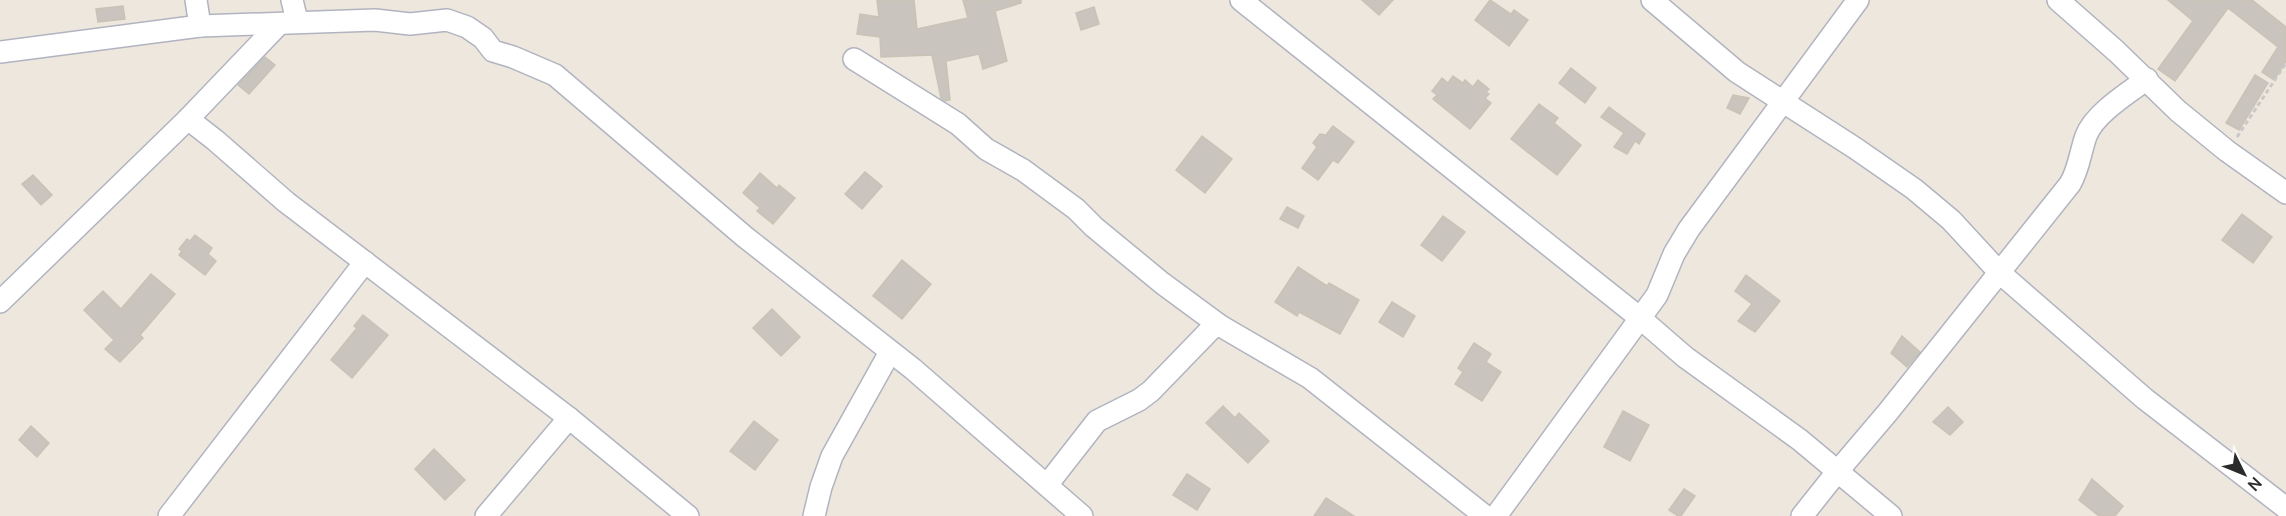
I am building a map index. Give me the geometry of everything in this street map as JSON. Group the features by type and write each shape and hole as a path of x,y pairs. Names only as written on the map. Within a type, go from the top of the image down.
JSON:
{"street":[{"path":"196,0 200,26"},
{"path":"0,302 288,22 292,0"},
{"path":"1241,0 1640,318 1685,357 1800,440 1891,516"},
{"path":"1652,0 1737,72 1914,189 1951,220 2000,273 2145,399 2286,508"},
{"path":"1496,516 1589,385 1657,295 1674,254 1689,229 1858,0"},
{"path":"2065,3 2178,111 2227,151 2286,193"},
{"path":"0,52 200,26 375,20 410,24 447,20 467,27 483,38 493,51 555,75 745,237 890,352 1082,516"},
{"path":"854,59 958,124 986,149 1023,170 1067,202 1162,283 1219,325 1310,378 1485,516"},
{"path":"1802,516 2070,184 2078,171 2087,134 2095,121 2147,79"},
{"path":"188,119 286,202 569,418 688,516"},
{"path":"169,516 365,262"},
{"path":"1047,485 1097,421 1139,400 1151,391 1212,328 1219,325"},
{"path":"814,516 832,456 890,352"},
{"path":"486,516 569,418"}],"path":[{"path":"2227,151 2286,63"}],"building":[{"path":"877,0 914,0 917,29 968,18 963,0 1021,0 1021,3 995,11 1007,61 983,69 979,54 946,61 950,100 945,101 941,98 932,55 881,57 880,37 857,34 860,14 879,17"},
{"path":"1362,0 1393,0 1379,15"},
{"path":"1490,0 1511,14 1514,10 1528,20 1509,46 1475,20"},
{"path":"2168,0 2252,0 2286,27 2286,61 2274,80 2262,72 2278,47 2228,8 2175,81 2158,69 2193,21"},
{"path":"123,6 125,19 98,22 96,9"},
{"path":"1094,7 1099,24 1081,30 1076,13"},
{"path":"265,57 275,65 249,94 238,85"},
{"path":"1571,68 1596,88 1585,103 1559,83"},
{"path":"2255,75 2268,83 2239,130 2226,123"},
{"path":"1453,76 1463,83 1465,80 1473,87 1478,80 1489,89 1486,92 1489,94 1485,98 1491,103 1470,129 1433,99 1437,95 1432,91 1442,78 1448,83"},
{"path":"1733,95 1749,98 1740,114 1727,108"},
{"path":"1539,104 1558,118 1554,123 1581,145 1557,175 1511,139"},
{"path":"1609,107 1645,134 1639,144 1635,141 1627,154 1614,147 1624,133 1601,117"},
{"path":"1333,126 1354,142 1338,163 1333,160 1318,180 1302,168 1317,147 1313,143 1320,134 1326,135"},
{"path":"1202,136 1232,159 1205,193 1176,170"},
{"path":"865,172 882,186 862,209 845,194"},
{"path":"760,173 777,188 779,185 795,198 773,224 757,211 760,208 743,193"},
{"path":"33,175 52,195 41,205 22,184"},
{"path":"1287,207 1304,216 1298,228 1280,219"},
{"path":"2242,214 2272,237 2253,263 2222,240"},
{"path":"1443,216 1465,232 1442,261 1421,245"},
{"path":"195,235 212,248 208,254 216,261 205,275 179,255 182,251 179,249 187,239 190,241"},
{"path":"902,260 931,284 902,319 873,296"},
{"path":"1298,267 1327,286 1329,283 1359,300 1340,334 1299,312 1297,316 1275,302"},
{"path":"151,274 175,294 140,335 143,338 120,362 105,349 114,340 84,310 103,291 121,309"},
{"path":"1746,275 1780,301 1755,332 1738,321 1752,304 1735,291"},
{"path":"1392,302 1415,316 1403,337 1379,322"},
{"path":"772,309 800,337 781,356 753,328"},
{"path":"363,315 388,335 352,378 331,360 357,328 354,326"},
{"path":"1902,336 1920,352 1907,367 1891,353"},
{"path":"1474,343 1491,354 1486,362 1501,372 1482,401 1455,384 1463,372 1458,368"},
{"path":"1223,406 1235,418 1239,413 1269,441 1248,463 1206,423"},
{"path":"1948,407 1963,422 1950,435 1933,422"},
{"path":"1623,411 1649,425 1630,461 1604,447"},
{"path":"754,421 778,440 755,470 730,451"},
{"path":"31,426 49,443 37,457 19,440"},
{"path":"434,449 465,480 445,500 415,469"},
{"path":"1187,474 1210,489 1197,510 1173,495"},
{"path":"2092,479 2123,506 2115,516 2099,516 2079,500"},
{"path":"1684,489 1695,496 1681,516 1678,516 1669,510"},
{"path":"1326,498 1354,516 1314,516"}]}
